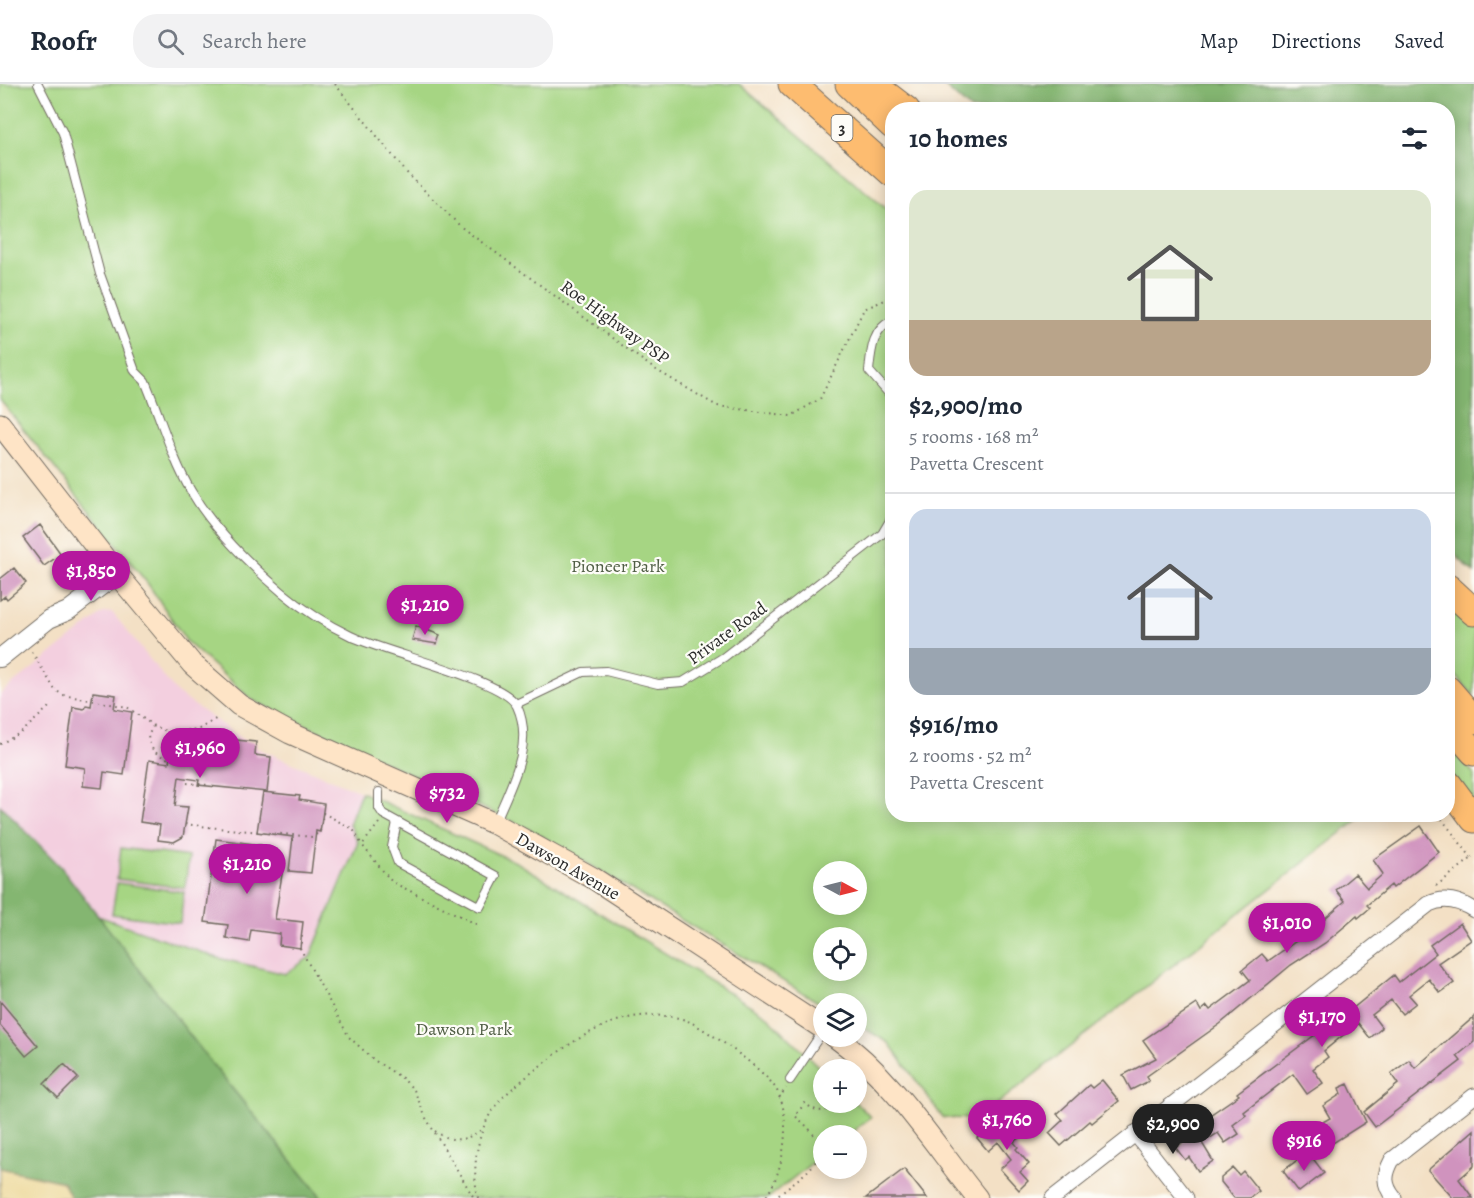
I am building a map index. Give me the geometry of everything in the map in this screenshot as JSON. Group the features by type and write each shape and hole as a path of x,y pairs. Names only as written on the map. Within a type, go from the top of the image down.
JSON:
{"highway":[{"name":"3","path":"792,84 885,167"},
{"name":"3","path":"849,84 885,118"},
{"path":"872,84 896,102"},
{"path":"1455,594 1474,612"},
{"path":"1455,698 1474,720"},
{"path":"1455,730 1474,752"},
{"path":"1455,793 1474,819"}],"main road":[{"name":"Dawson Avenue","path":"1,428 192,664 239,705 290,733 495,824 593,878 813,1023"},
{"path":"849,1047 885,1083 977,1198"}],"street":[{"path":"0,658 49,619 68,611 113,568"},
{"path":"1053,1198 1435,901 1449,900 1463,903 1474,909"},
{"path":"1394,1198 1386,1188 1385,1174 1392,1160 1474,1096"},
{"path":"1135,1133 1186,1198"}],"lane":[{"path":"38,84 63,133 100,274 135,371 145,381 189,489 213,525 283,593 351,636 414,660 487,682 516,704 525,732 522,751 495,824"},
{"path":"885,324 877,334 872,346 869,371 885,389"},
{"name":"Private Road","path":"516,704 583,672 606,671 658,684 683,682 724,657 882,534 885,529"},
{"path":"379,792 379,808 383,814 398,822 496,876 480,907 399,863 392,847 398,822"},
{"path":"790,1080 813,1046"}],"path":[{"name":"Roe Highway PSP","path":"335,84 406,172 461,227 653,369 717,406 791,416 820,399 864,309 885,300"},
{"path":"30,649 59,693 127,707 153,726 177,733 199,729 219,717"},
{"path":"0,744 22,732 49,706"},
{"path":"153,726 148,736 150,747 157,754 169,759"},
{"path":"187,783 209,785"},
{"path":"185,824 312,837 320,832 323,813 353,829 362,845"},
{"path":"1435,901 1436,886 1473,860 1444,822"},
{"path":"302,936 300,948 326,991 335,1014 349,1037 374,1060 410,1085 432,1130 476,1198"},
{"path":"476,1198 477,1149 484,1127 503,1096 559,1050 581,1037 632,1017 664,1016 687,1020 731,1049 776,1089 784,1123 783,1155 773,1187 765,1198"},
{"path":"774,1198 816,1164 821,1153 818,1139 795,1116 805,1103 813,1110"},
{"path":"432,1130 444,1138 462,1141 484,1127"}],"shaded area":[{"path":"112,612 177,693 252,746 361,792 349,824 358,841 310,958 285,974 218,958 98,916 61,867 0,805 0,694 103,613"}],"green space":[{"name":"Pioneer Park","path":"0,84 739,84 885,208 885,822 1355,822 978,1119 943,1118 889,1043 867,1030 867,993 813,993 813,999 537,833 252,700 187,642 148,584 0,400"},
{"path":"942,84 1474,84 1474,573 1455,555 1455,102 962,102"},
{"path":"1455,602 1474,620 1474,696 1455,675"},
{"path":"1455,753 1474,774 1474,806 1455,780"},
{"name":"Dawson Park","path":"361,792 518,863 766,1015 813,1061 813,1113 867,1113 871,1117 861,1125 813,1125 813,1162 768,1198 322,1198 212,1064 98,916 218,958 285,974 310,957 358,842 349,824"},
{"path":"0,805 61,867 212,1064 322,1198 71,1198 63,1182 0,1168"},
{"path":"121,848 189,857 185,888 117,879"},
{"path":"117,883 184,892 180,923 112,914"}],"sand":[{"path":"0,1168 63,1182 71,1198 0,1198"}],"building":[{"path":"40,525 61,554 44,566 23,538"},
{"path":"14,568 26,583 7,599 5,596 0,600 0,579"},
{"path":"416,626 440,635 437,644 412,640"},
{"path":"93,692 116,695 114,709 132,712 124,775 104,772 102,788 83,786 85,768 65,765 73,707 84,709 86,705 91,706"},
{"path":"206,737 256,742 255,755 271,757 267,792 198,785 199,780 179,777 175,806 188,807 183,837 174,842 158,840 160,825 140,822 149,760 169,763 172,742 205,747"},
{"path":"263,792 300,796 299,800 324,804 320,832 316,831 311,873 289,871 293,837 257,832"},
{"path":"1421,826 1439,852 1393,888 1391,885 1367,905 1370,908 1358,918 1357,916 1325,943 1291,965 1220,1024 1147,1076 1149,1081 1131,1090 1123,1075 1156,1058 1143,1040 1197,1004 1201,1011 1207,1006 1210,1010 1250,980 1242,970 1262,954 1268,961 1309,932 1345,901 1336,890 1355,874 1367,888 1383,874 1373,860"},
{"path":"216,839 261,845 258,865 283,868 275,919 303,922 300,948 279,945 280,934 251,930 249,942 226,938 228,925 205,922"},
{"path":"1460,923 1471,940 1438,963 1454,983 1440,993 1429,979 1409,995 1416,1003 1402,1014 1391,1000 1372,1015 1382,1028 1370,1038 1358,1023 1324,1051 1328,1057 1313,1069 1323,1083 1307,1094 1293,1074 1244,1112 1246,1115 1233,1125 1239,1134 1225,1143 1218,1133 1202,1143 1213,1161 1198,1171 1189,1157 1185,1160 1176,1148 1183,1142 1180,1138 1209,1120 1207,1117 1239,1095 1237,1093 1319,1032 1321,1034 1394,975 1399,982 1436,953 1430,945"},
{"path":"0,1001 38,1046 26,1056 0,1025"},
{"path":"1474,1017 1474,1042 1457,1056 1461,1061 1375,1127 1364,1112 1398,1084 1391,1074 1409,1060 1415,1068"},
{"path":"64,1064 78,1078 58,1098 44,1084"},
{"path":"1102,1080 1119,1101 1092,1123 1090,1121 1061,1146 1049,1133 1063,1120 1057,1114 1089,1085 1092,1088"},
{"path":"1348,1084 1366,1122 1333,1143 1321,1123 1330,1118 1323,1106 1341,1094 1339,1088"},
{"path":"996,1121 1005,1131 1013,1124 1022,1135 1014,1142 1018,1147 1016,1149 1029,1164 1020,1172 1028,1181 1019,1190 1000,1169 1011,1159 998,1142 988,1151 977,1138"},
{"path":"1474,1130 1474,1166 1459,1179 1473,1198 1453,1198 1428,1170"},
{"path":"1308,1152 1324,1173 1299,1192 1283,1171"},
{"path":"1233,1168 1239,1175 1243,1171 1259,1191 1250,1198 1234,1198 1221,1182 1221,1178"},
{"path":"904,1169 927,1198 866,1198"}]}
